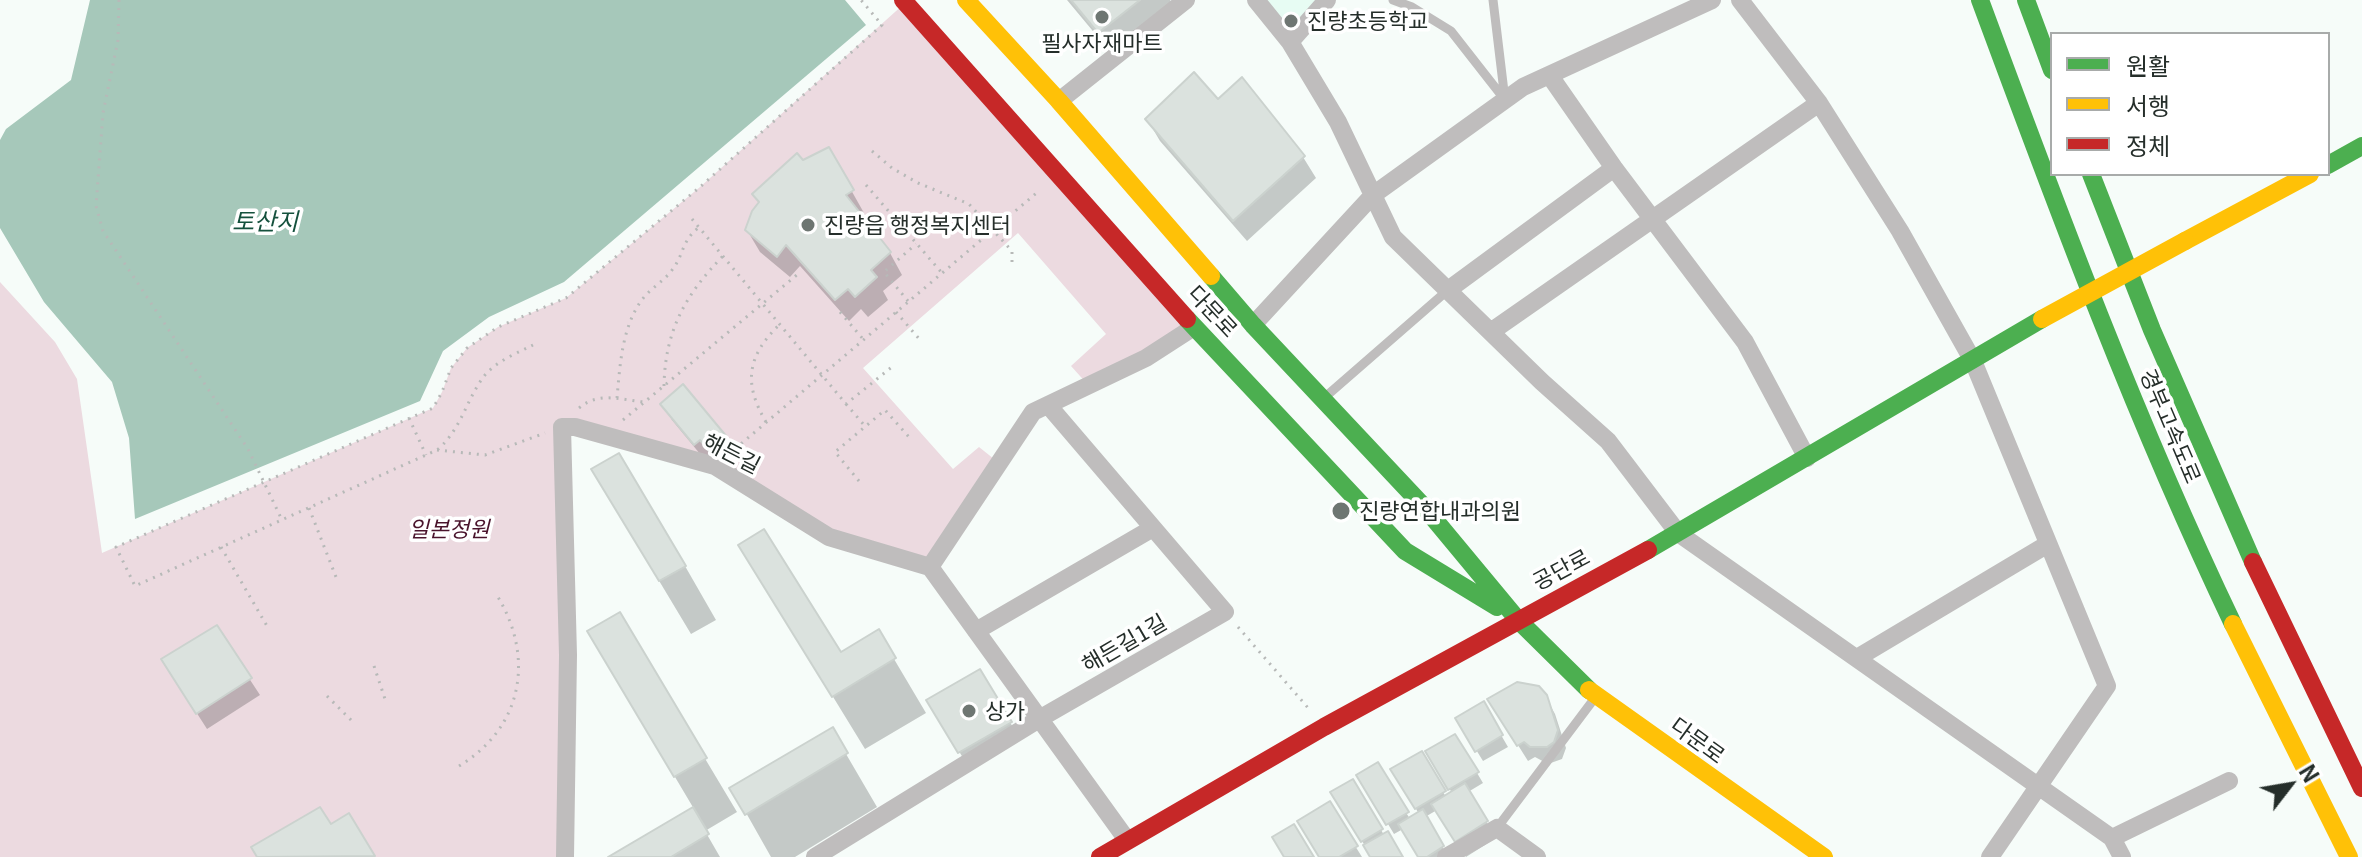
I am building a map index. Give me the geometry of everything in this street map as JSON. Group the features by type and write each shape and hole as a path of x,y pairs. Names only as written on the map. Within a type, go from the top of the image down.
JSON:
{"main road":[{"name":"다문로","path":"903,0 1194,327 1405,551 1518,620"},
{"name":"다문로","path":"966,0 1059,101 1253,325 1425,508 1518,620 1596,697 1824,857"},
{"name":"경부고속도로","path":"1980,0 2071,244 2159,463 2267,694 2349,857"},
{"path":"2026,0 2050,65"},
{"path":"2330,164 2362,146"},
{"name":"경부고속도로","path":"2092,176 2204,453 2362,788"},
{"name":"공단로","path":"1100,857 1324,727 1678,533 2042,319 2306,176"},
{"path":"1127,840 1139,857"}],"street":[{"path":"1059,101 1186,0"},
{"path":"1256,0 1290,42 1338,122 1393,237 1542,382 1608,441 1678,533 2039,784 2112,838 2122,857"},
{"path":"1290,42 1327,0"},
{"path":"1253,325 1373,195 1523,87 1712,0"},
{"path":"1740,0 1819,103 1900,231 1973,361 2107,686 1990,857"},
{"path":"1550,76 1614,168 1745,342 1807,458"},
{"path":"1492,331 1819,103"},
{"path":"1448,290 1614,168"},
{"path":"1127,840 930,567 1033,412 1146,358 1194,327"},
{"path":"1048,405 1225,612"},
{"path":"562,427 568,655 565,857"},
{"name":"해든길","path":"562,427 575,427 715,466 829,537 930,567"},
{"path":"976,631 1153,528"},
{"path":"1857,658 2048,544"},
{"name":"해든길1길","path":"815,857 1039,719 1225,612"},
{"path":"2112,838 2229,781"},
{"path":"1446,857 1497,828 1537,857"}],"lane":[{"path":"1393,0 1412,7 1451,31 1505,100"},
{"path":"1493,0 1505,100"},
{"path":"1322,399 1448,290"},
{"path":"1497,828 1596,697"}],"path":[{"path":"119,0 118,40 103,113 96,206 103,231 248,449 282,520"},
{"path":"533,345 506,358 485,375 458,425 437,450 135,586 116,547 433,408 451,368 467,348 498,327 566,298 700,187 882,25 861,0"},
{"path":"872,151 892,168 918,183 969,204 1012,251 1012,264"},
{"path":"715,466 1058,175"},
{"path":"866,185 942,273"},
{"path":"692,219 865,427"},
{"path":"617,398 622,355 635,311 646,295 669,274 677,263 683,244 699,227"},
{"path":"908,301 884,272 917,244"},
{"path":"664,386 667,344 674,326 700,280 723,256"},
{"path":"606,435 798,274"},
{"path":"840,312 864,340"},
{"path":"896,312 921,341"},
{"path":"766,422 755,404 750,385 757,352 780,324"},
{"path":"846,404 893,366"},
{"path":"437,450 485,455 562,427 583,405 595,398 644,402"},
{"path":"859,481 835,452 885,410 909,437"},
{"path":"409,418 426,455"},
{"path":"309,508 336,577"},
{"path":"221,547 267,626"},
{"path":"459,766 476,756 500,728 518,689 520,665 517,638 510,617 498,597"},
{"path":"1225,612 1324,727"},
{"path":"374,666 386,702"},
{"path":"327,696 353,722"}],"shaded area":[{"name":"진량초등학교","path":"1256,0 1327,0 1290,42"}],"green space":[{"name":"일본정원","path":"905,3 1194,327 1089,386 1071,366 1106,334 1018,233 863,368 953,469 979,447 999,463 930,567 829,537 715,466 562,427 565,857 0,857 0,282 55,342 77,379 102,553 433,408 451,368 467,348 498,327 566,298 700,187"}],"water":[{"name":"토산지","path":"90,0 845,0 866,25 564,282 489,317 443,351 420,401 135,519 129,438 112,382 44,302 0,228 0,140 6,129 71,80"}],"building":[{"name":"필사자재마트","path":"1071,0 1140,0 1098,33"},
{"path":"1194,72 1218,99 1242,77 1305,156 1233,221 1145,119"},
{"name":"진량읍 행정복지센터","path":"829,147 854,190 846,195 891,252 871,270 877,277 855,297 848,289 835,300 786,245 777,257 745,230 759,202 752,194 797,153 803,160"},
{"path":"683,384 727,437 709,451 700,440 694,445 660,404"},
{"path":"619,453 686,566 659,581 591,469"},
{"path":"764,529 841,652 879,629 896,658 832,697 738,545"},
{"path":"620,612 707,758 674,777 587,631"},
{"path":"217,625 252,678 196,714 161,659"},
{"name":"상가","path":"980,669 1012,722 958,753 926,700"},
{"path":"1517,682 1539,686 1547,695 1558,730 1554,742 1547,747 1530,747 1524,742 1517,746 1487,699"},
{"path":"1484,701 1503,735 1475,752 1455,718"},
{"path":"833,727 848,753 745,815 729,788"},
{"path":"1455,734 1479,772 1448,790 1425,751"},
{"path":"1422,751 1446,791 1415,809 1390,769"},
{"path":"1378,762 1409,812 1386,825 1356,775"},
{"path":"1353,779 1383,829 1361,842 1330,792"},
{"path":"1465,783 1488,821 1455,842 1431,804"},
{"path":"1330,801 1358,846 1339,857 1319,857 1297,821"},
{"path":"320,807 331,824 349,813 375,856 257,857 251,847"},
{"path":"693,807 709,834 671,857 608,857"},
{"path":"1423,809 1444,846 1427,857 1418,857 1398,824"},
{"path":"1294,824 1314,857 1284,857 1272,837"},
{"path":"1388,831 1403,857 1370,857 1363,845"}],"traffic: fast":[{"path":"1980,0 2131,393 2233,624"},
{"path":"2026,0 2050,65"},
{"path":"2330,164 2362,146"},
{"path":"2092,176 2152,330 2253,562"},
{"path":"1211,276 1425,508 1518,620 1589,690"},
{"path":"1187,319 1405,551 1497,607"},
{"path":"1648,550 2042,319"}],"traffic: slow":[{"path":"966,0 1059,101 1211,276"},
{"path":"2185,241 2306,176"},
{"path":"2042,319 2185,241"},
{"path":"2233,624 2349,857"},
{"path":"1589,690 1824,857"}],"traffic: jam":[{"path":"903,0 1187,319"},
{"path":"1100,857 1324,727 1648,550"},
{"path":"2253,562 2362,788"}],"place":[{"name":"필사자재마트","path":"1102,17"},
{"name":"진량초등학교","path":"1291,21"},
{"name":"진량읍 행정복지센터","path":"808,225"},
{"name":"진량연합내과의원","path":"1341,511"},
{"name":"상가","path":"969,711"}]}
